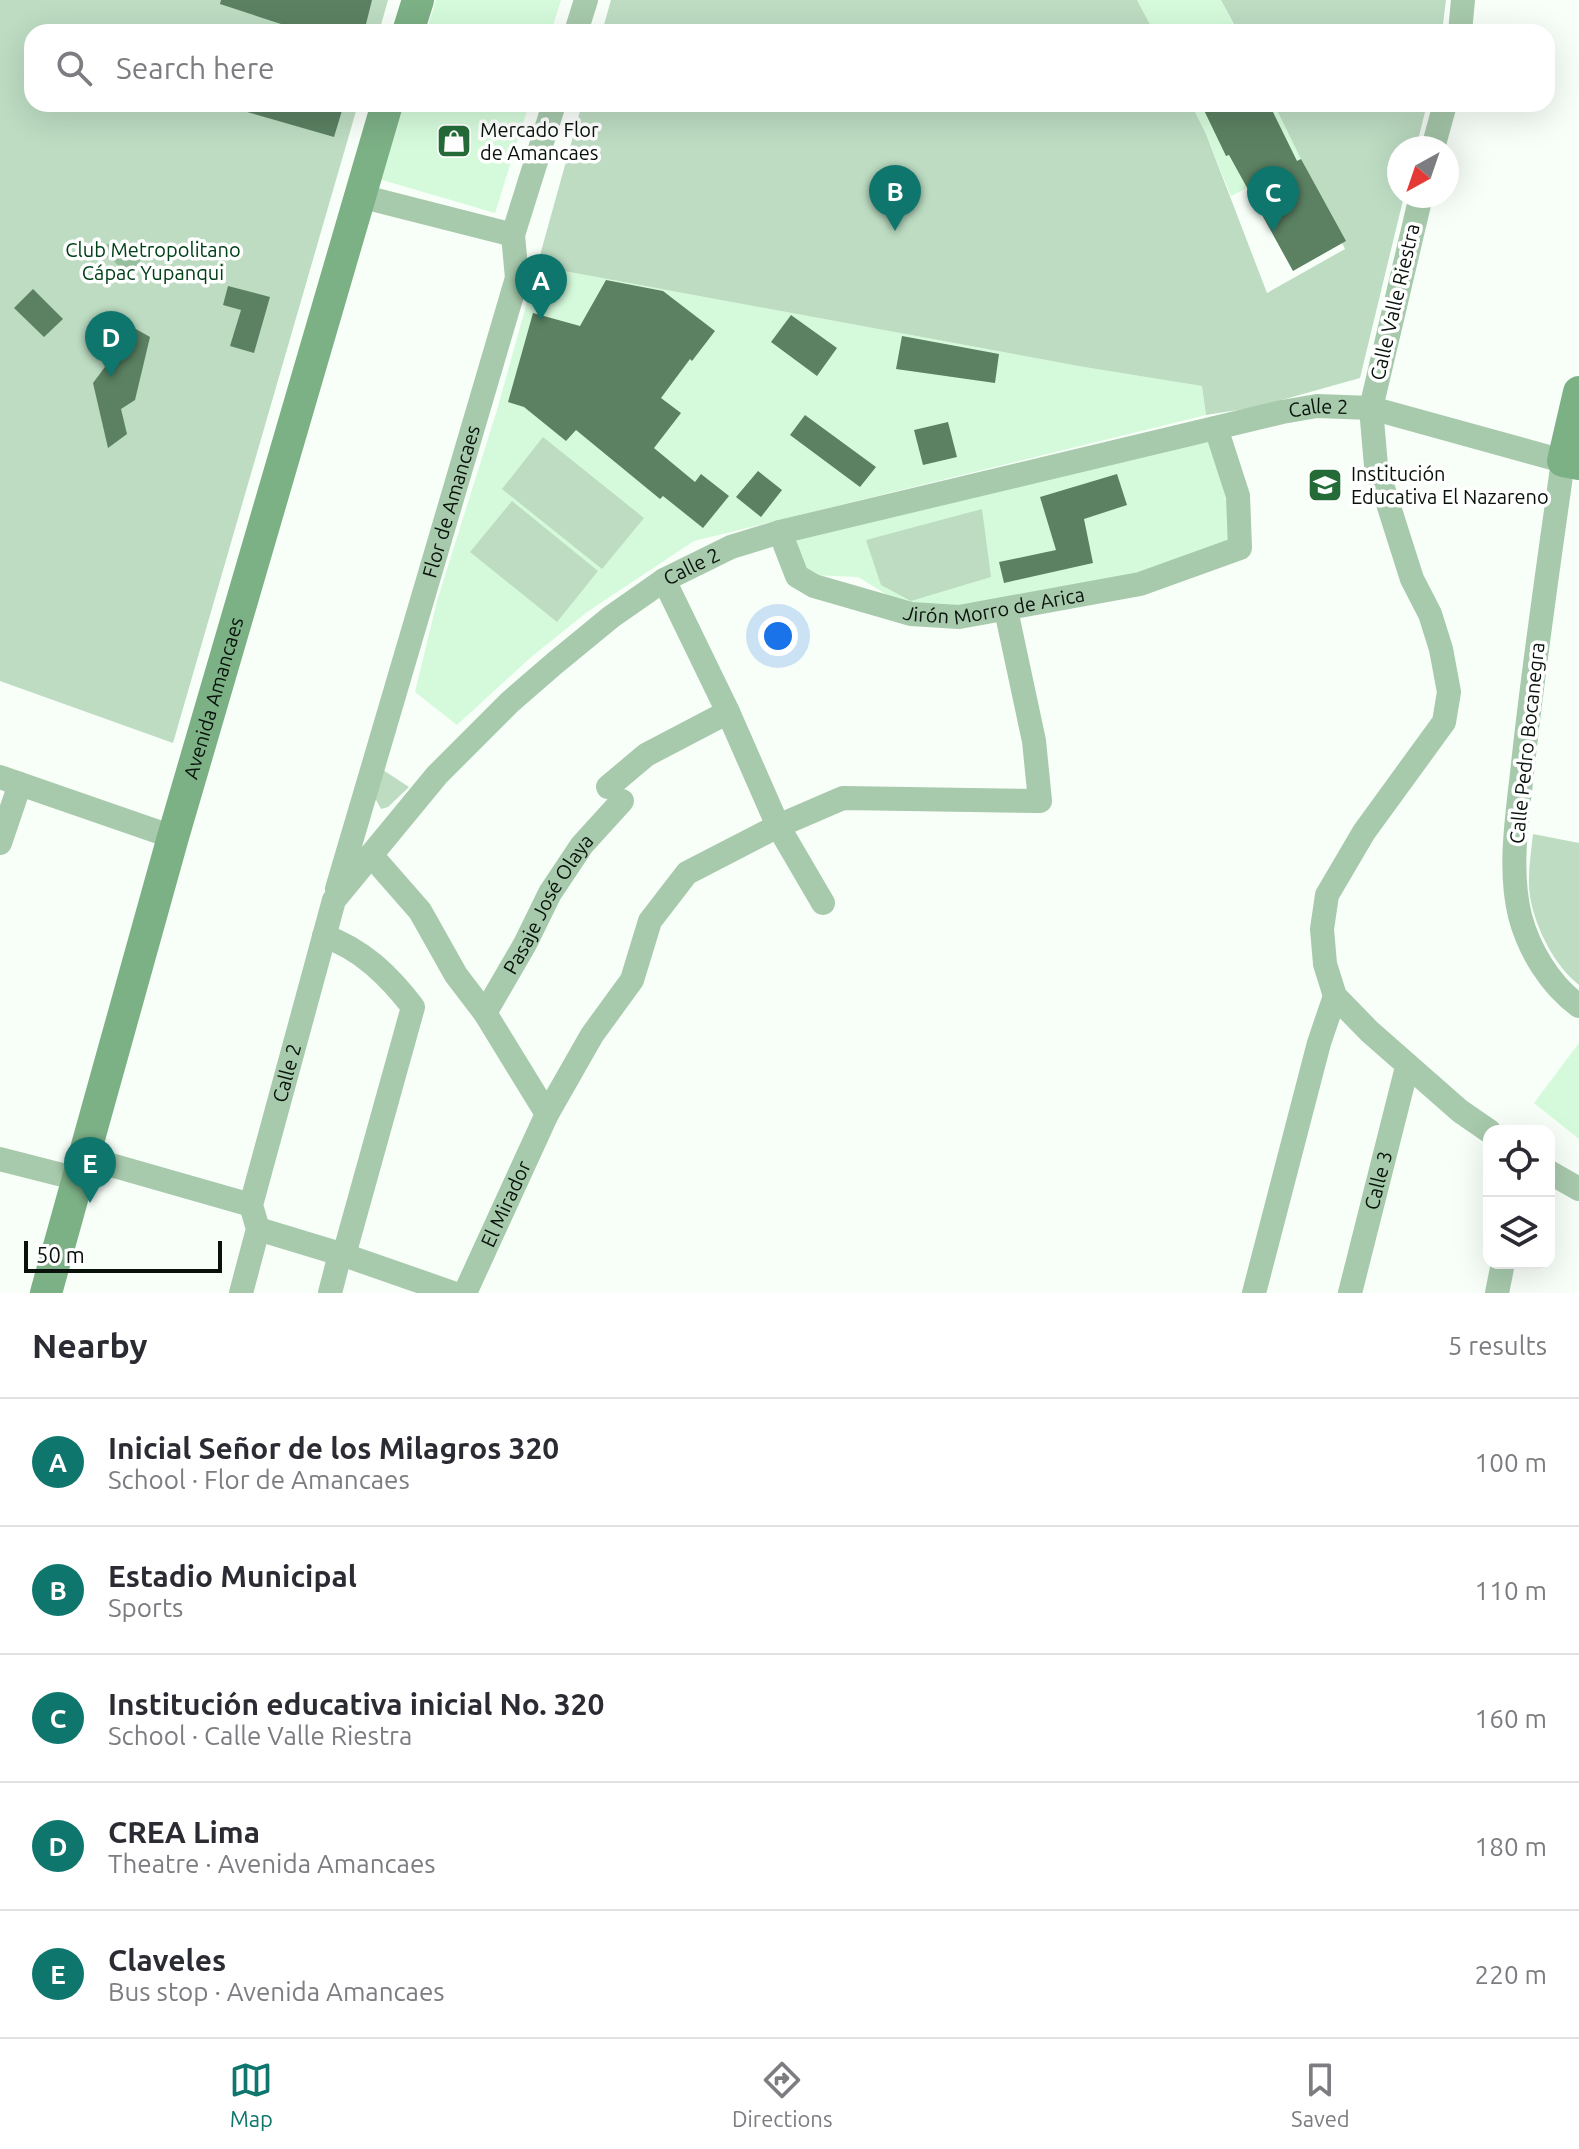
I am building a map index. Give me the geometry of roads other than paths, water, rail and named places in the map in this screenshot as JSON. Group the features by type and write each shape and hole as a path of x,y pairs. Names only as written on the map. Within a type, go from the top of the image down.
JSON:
{"street":[{"path":"410,24 418,0"},
{"path":"578,24 586,0"},
{"path":"1461,24 1463,0"},
{"name":"Avenida Amancaes","path":"46,1293 173,837 385,112"},
{"name":"Flor de Amancaes","path":"334,900 517,278 513,235 551,112"},
{"path":"1436,136 1443,112"},
{"path":"360,196 513,235"},
{"name":"Calle Valle Riestra","path":"1335,996 1325,964 1322,929 1327,895 1364,832 1444,722 1449,692 1441,649 1430,614 1412,579 1376,466 1371,408 1418,208"},
{"path":"1571,462 1579,392"},
{"name":"Calle 2","path":"251,1205 334,900 437,775 510,702 611,617 664,580 731,547 780,532 1317,406 1371,408 1571,462"},
{"name":"Jirón Morro de Arica","path":"780,532 797,576 814,586 911,614 959,617 1140,584 1240,548 1238,496 1216,428"},
{"name":"Calle Pedro Bocanegra","path":"1571,462 1533,671 1516,835 1516,881 1520,915 1532,947 1548,976 1579,1006"},
{"path":"664,580 728,712 778,826 823,903"},
{"name":"El Mirador","path":"465,1293 547,1114 592,1035 632,980 650,921 687,873 778,826 843,798 1040,801 1034,741 1006,610"},
{"name":"Pasaje José Olaya","path":"485,1013 550,893 615,794 646,755 728,712"},
{"path":"0,843 10,781 173,837"},
{"path":"371,855 420,911 456,975 485,1013 547,1114"},
{"path":"324,936 346,943 389,976 413,1007 330,1293"},
{"path":"1254,1293 1319,1043 1335,996 1407,1067 1483,1126"},
{"name":"Calle 3","path":"1350,1293 1407,1067"},
{"path":"0,1159 81,1168 251,1205 258,1229 241,1293"},
{"path":"1555,1175 1579,1189"},
{"path":"258,1229 342,1254 453,1293"},
{"path":"1497,1293 1502,1269"}],"place":[{"name":"Mercado Flor de Amancaes","path":"454,141"},
{"name":"Estadio Municipal","path":"895,231"},
{"name":"Institución educativa inicial No. 320","path":"1273,232"},
{"name":"Inicial Señor de los Milagros 320","path":"541,320"},
{"name":"CREA Lima","path":"111,377"},
{"name":"Institución Educativa El Nazareno","path":"1325,485"},
{"name":"Claveles","path":"90,1203"}],"park label":[{"name":"Club Metropolitano Cápac Yupanqui","path":"153,262"}]}
